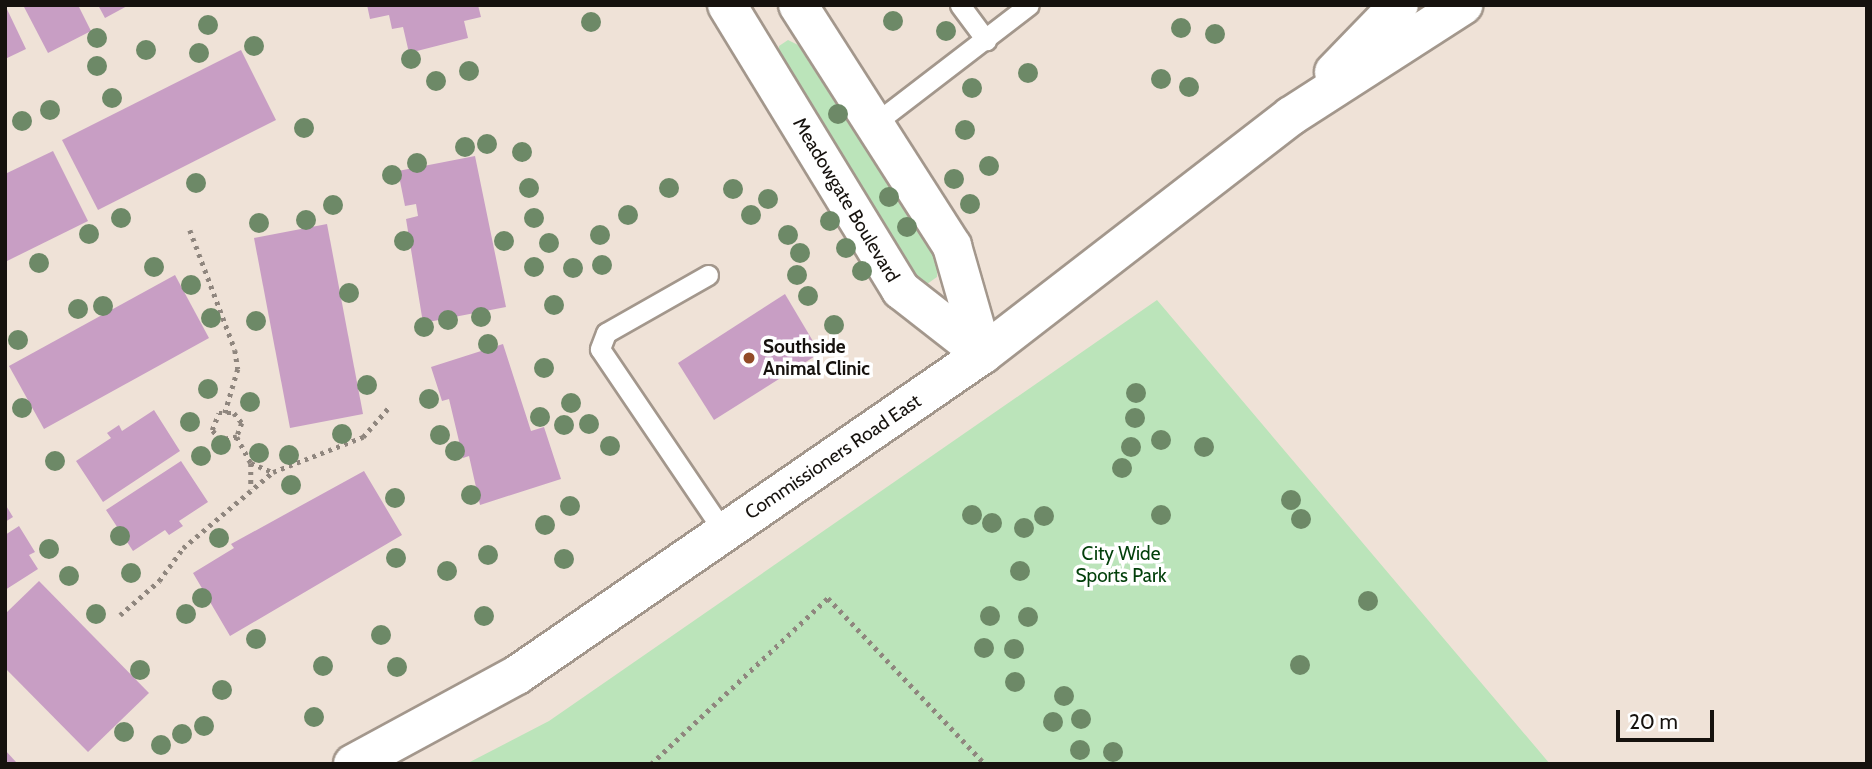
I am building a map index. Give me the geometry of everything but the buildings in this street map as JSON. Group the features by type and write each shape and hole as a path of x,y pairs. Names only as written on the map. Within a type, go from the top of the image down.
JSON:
{"main road":[{"path":"798,5 952,246 983,354"},
{"name":"Commissioners Road East","path":"1292,116 1399,5"},
{"name":"Commissioners Road East","path":"353,764 517,676 983,354 1292,116 1463,5"},
{"name":"Meadowgate Boulevard","path":"741,10 901,289 983,354"}],"lane":[{"path":"960,5 986,40"},
{"path":"874,124 1029,5"},
{"path":"708,275 606,333 600,349 724,532"}],"path":[{"path":"190,230 235,350 238,369 225,413"},
{"path":"120,615 159,581 183,548 251,489 273,472 363,437 390,405"},
{"path":"237,437 220,440 212,430 219,413 234,413 242,423 237,437 251,463 251,489"},
{"path":"251,463 273,472"},
{"path":"652,764 828,598 985,764"}],"green space":[{"path":"788,40 798,45 938,262 937,277 927,284 917,278 779,55 779,46"},
{"name":"City Wide Sports Park","path":"1157,300 1550,764 466,764 549,721"}],"place":[{"name":"Southside Animal Clinic","path":"749,358"}]}
